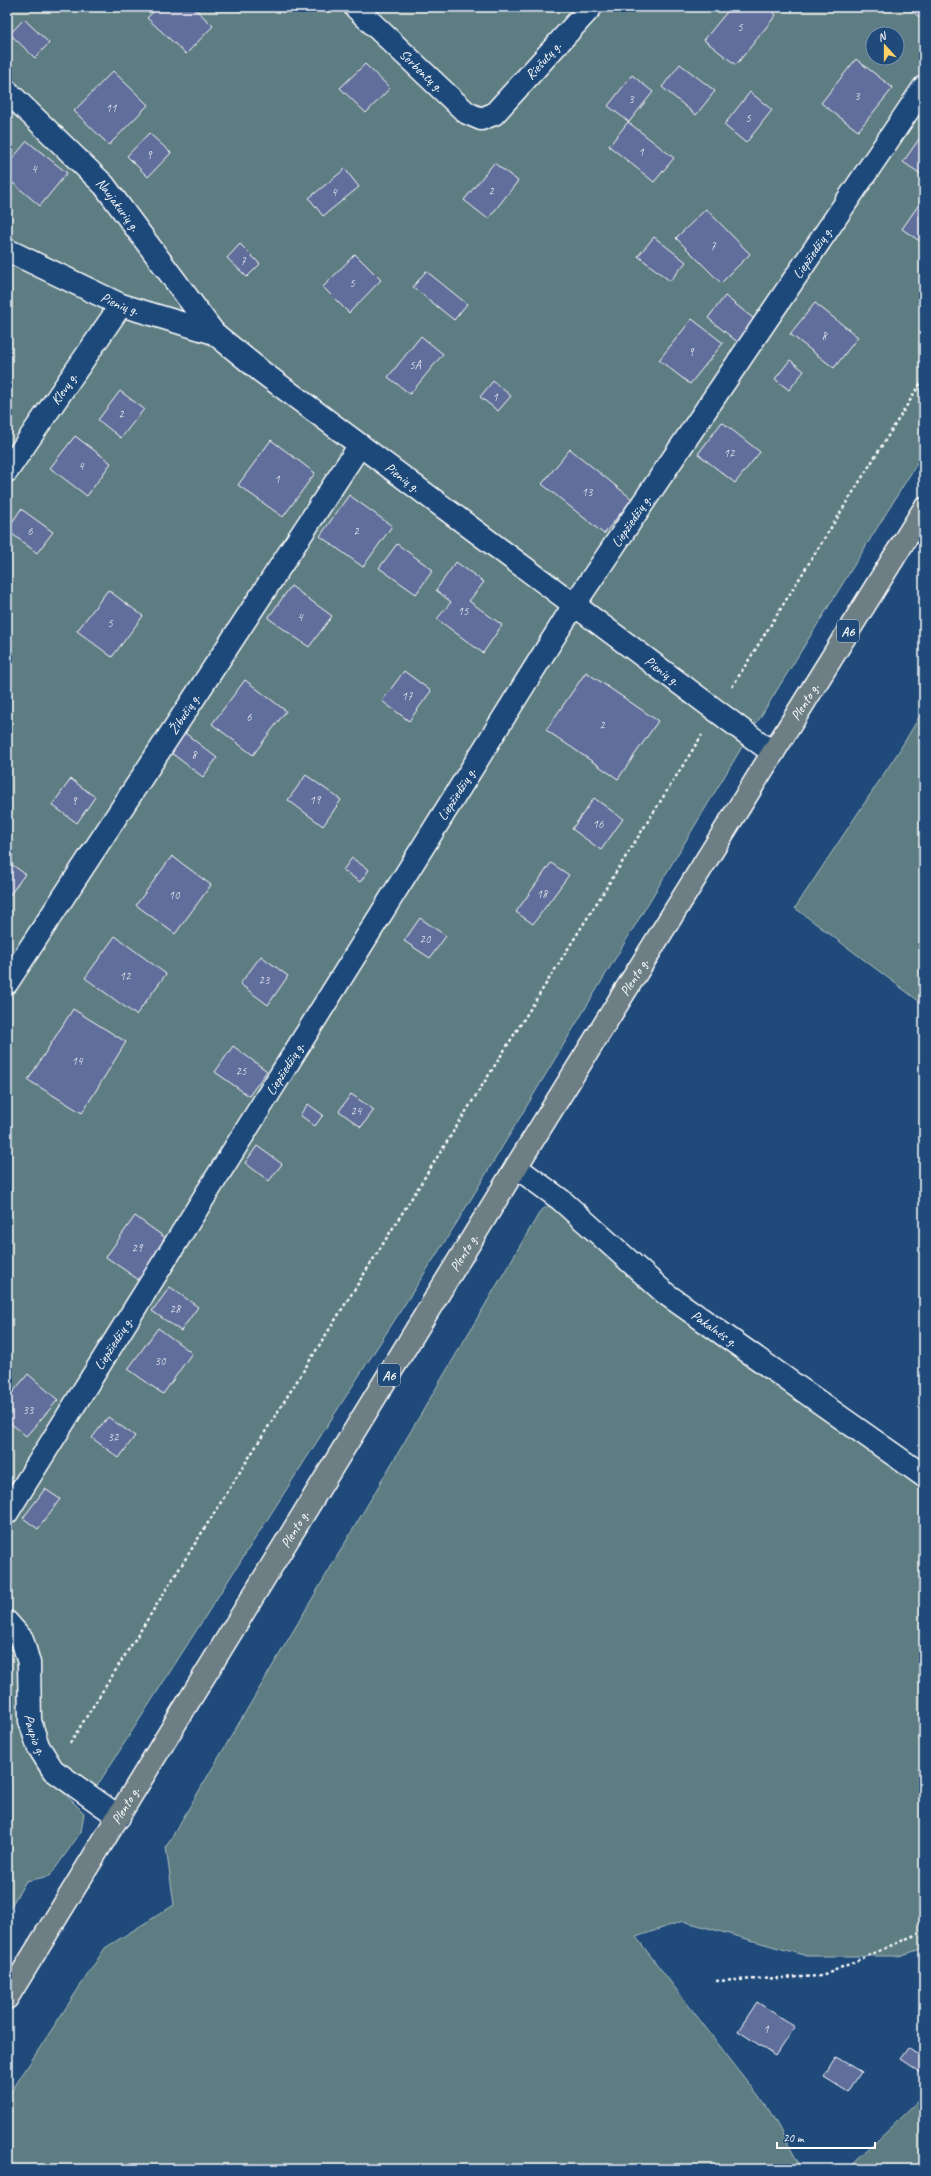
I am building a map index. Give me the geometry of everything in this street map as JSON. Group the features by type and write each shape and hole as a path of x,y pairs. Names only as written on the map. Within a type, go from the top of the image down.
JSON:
{"highway":[{"name":"Plento g.","path":"7,1998 516,1167 924,509"}],"street":[{"name":"Serbentų g.","path":"355,7 467,112 481,119 494,114"},
{"name":"Riešutų g.","path":"494,114 592,7"},
{"name":"Liepžiedžių g.","path":"7,1513 574,604 924,87"},
{"name":"Naujakurių g.","path":"7,91 104,185 214,333"},
{"name":"Pienių g.","path":"7,250 121,305 214,333 262,372 717,711 748,737 773,753"},
{"name":"Klevų g.","path":"7,471 121,305"},
{"name":"Žibučių g.","path":"7,983 360,445"},
{"name":"Pakalnės g.","path":"516,1167 561,1200 666,1294 924,1476"},
{"name":"Paupio g.","path":"7,1622 22,1639 29,1663 30,1721 38,1746 53,1770 119,1817"}],"path":[{"path":"53,1770 924,378"},
{"path":"716,1981 822,1976 924,1931"}],"green space":[{"path":"7,7 924,7 924,452 748,737 456,1224 97,1786 62,1791 84,1813 81,1832 50,1876 26,1881 7,1913"},
{"path":"924,709 924,1005 795,908 899,751"},
{"path":"561,1200 666,1294 924,1472 924,1948 899,1956 807,1956 683,1921 636,1937 769,2110 802,2169 7,2169 7,2098 105,1948 174,1905 166,1847 541,1210"},
{"path":"924,2095 924,2169 847,2169"}],"building":[{"path":"158,7 193,7 213,26 186,54 147,18"},
{"path":"731,7 767,7 776,15 736,65 704,40"},
{"path":"907,7 924,7 924,21"},
{"path":"24,19 49,43 35,58 10,34"},
{"path":"856,59 893,88 858,131 821,103"},
{"path":"365,64 390,88 366,113 340,88"},
{"path":"680,64 715,91 696,115 662,87"},
{"path":"113,71 148,105 109,145 74,111"},
{"path":"632,75 653,92 629,122 608,106"},
{"path":"750,92 772,110 746,143 724,125"},
{"path":"628,122 674,158 654,182 609,146"},
{"path":"924,132 924,176 903,162"},
{"path":"149,133 171,153 148,177 127,156"},
{"path":"27,141 67,173 40,206 7,178 7,165"},
{"path":"494,163 518,181 488,219 464,200"},
{"path":"345,169 359,187 323,216 309,198"},
{"path":"920,203 924,206 924,244 902,229"},
{"path":"706,209 750,254 721,283 676,238"},
{"path":"654,237 686,262 670,281 638,256"},
{"path":"240,244 260,264 247,277 227,258"},
{"path":"355,254 381,280 349,313 323,287"},
{"path":"426,271 467,304 454,320 413,287"},
{"path":"725,296 758,322 740,344 708,318"},
{"path":"815,303 858,337 834,368 790,334"},
{"path":"692,319 723,343 690,384 659,360"},
{"path":"421,336 443,354 410,394 388,377"},
{"path":"790,360 804,371 789,390 775,379"},
{"path":"493,381 511,396 498,411 480,397"},
{"path":"120,391 144,409 121,438 98,420"},
{"path":"722,422 760,452 735,483 698,454"},
{"path":"75,436 111,463 87,496 50,468"},
{"path":"271,440 315,473 283,517 238,485"},
{"path":"570,449 632,499 604,534 542,484"},
{"path":"349,495 392,526 363,567 320,536"},
{"path":"21,509 53,532 37,553 7,530"},
{"path":"397,544 433,570 416,594 379,568"},
{"path":"456,562 484,582 469,601 502,625 483,653 437,619 451,602 436,590"},
{"path":"291,586 332,616 309,647 268,618"},
{"path":"108,590 143,616 112,657 77,631"},
{"path":"404,671 431,691 409,721 382,701"},
{"path":"586,672 658,721 618,779 546,730"},
{"path":"245,680 286,711 253,755 212,724"},
{"path":"185,733 217,758 203,777 170,752"},
{"path":"306,775 341,800 323,826 288,800"},
{"path":"71,779 95,797 77,823 52,805"},
{"path":"594,798 623,819 601,850 572,829"},
{"path":"172,856 211,885 175,934 136,905"},
{"path":"352,858 369,870 360,882 343,870"},
{"path":"7,861 25,874 9,896 7,894"},
{"path":"551,863 569,875 533,924 516,912"},
{"path":"420,918 446,936 430,958 404,941"},
{"path":"115,936 166,974 136,1015 85,978"},
{"path":"261,956 288,976 268,1005 240,984"},
{"path":"73,1009 126,1042 82,1113 28,1080"},
{"path":"233,1046 267,1071 249,1096 215,1072"},
{"path":"351,1094 374,1110 361,1127 339,1111"},
{"path":"308,1104 323,1115 315,1126 300,1115"},
{"path":"257,1146 282,1164 269,1181 245,1163"},
{"path":"135,1216 167,1239 139,1280 106,1257"},
{"path":"170,1287 198,1307 181,1331 152,1311"},
{"path":"158,1328 192,1353 163,1394 128,1369"},
{"path":"28,1374 58,1400 26,1436 7,1420 7,1399"},
{"path":"108,1417 135,1436 119,1458 92,1438"},
{"path":"45,1489 60,1499 38,1529 23,1518"},
{"path":"757,2002 795,2027 776,2056 738,2031"},
{"path":"908,2048 924,2059 924,2075 900,2059"},
{"path":"836,2057 861,2072 848,2092 824,2077"}]}
